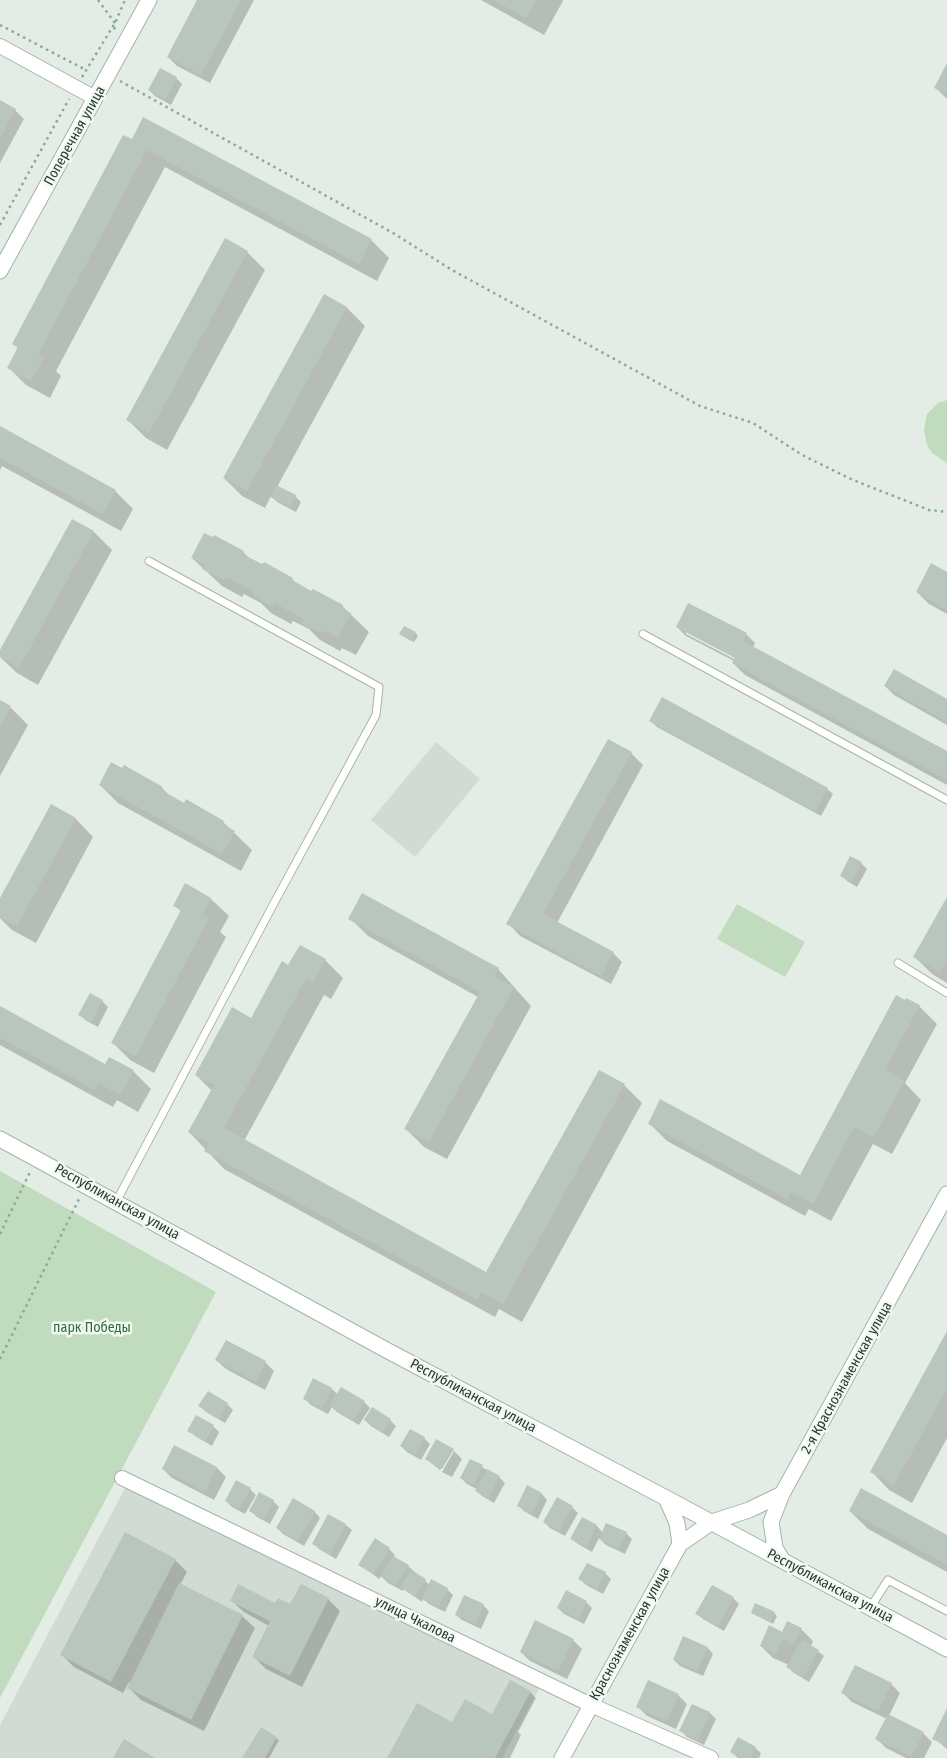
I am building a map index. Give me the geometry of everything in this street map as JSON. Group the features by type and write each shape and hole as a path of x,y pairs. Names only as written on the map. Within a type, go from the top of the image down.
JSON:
{"street":[{"name":"Поперечная улица","path":"0,271 149,0"},
{"path":"0,46 95,98"},
{"name":"Республиканская улица","path":"0,1139 390,1352 947,1649"},
{"name":"2-я Краснознаменская улица","path":"783,1561 775,1548 771,1522 782,1494 947,1194"},
{"name":"улица Чкалова","path":"122,1478 590,1705 711,1758"},
{"path":"712,1522 749,1510 782,1494"},
{"path":"666,1498 677,1523 680,1544"},
{"name":"Краснознаменская улица","path":"562,1758 680,1544 712,1522"}],"lane":[{"path":"116,1202 268,913 376,716 379,687 149,561"},
{"path":"643,634 947,800"},
{"path":"898,963 947,993"},
{"path":"870,1608 888,1580 947,1611"}],"path":[{"path":"98,0 115,23 113,40"},
{"path":"0,225 86,70 115,23 125,0"},
{"path":"0,25 86,70"},
{"path":"109,75 394,233 452,270 700,406 754,423 802,455 853,480 929,510 947,512"},
{"path":"0,1234 37,1158"},
{"path":"0,1359 85,1185"}],"shaded area":[{"path":"436,742 480,779 415,857 371,820"},
{"path":"125,1488 540,1687 502,1758 0,1758 0,1725"}],"green space":[{"path":"947,400 947,463 932,453 927,445 924,430 927,414 938,403"},
{"path":"737,904 805,942 785,977 717,939"},
{"name":"парк Победы","path":"0,1171 216,1292 0,1698"}],"building":[{"path":"197,0 241,0 201,75 167,57"},
{"path":"494,0 536,0 526,18"},
{"path":"947,63 947,94 934,88"},
{"path":"160,68 177,77 165,100 148,90"},
{"path":"0,100 16,109 0,138"},
{"path":"143,117 372,239 359,264 147,150 38,354 44,357 31,381 7,368 18,347 12,344 123,135 132,139"},
{"path":"225,238 248,251 149,433 126,420"},
{"path":"324,294 347,307 247,491 223,478"},
{"path":"0,426 116,490 103,514 0,458"},
{"path":"276,485 296,495 290,507 270,497"},
{"path":"72,519 94,531 19,668 0,657 0,650"},
{"path":"204,533 213,537 214,535 244,551 242,554 262,564 264,562 293,578 292,580 311,591 313,589 343,605 342,608 351,613 338,638 324,630 322,634 300,623 303,619 275,603 273,607 252,595 254,592 226,577 224,580 202,569 204,565 191,558"},
{"path":"931,563 947,572 947,610 916,592"},
{"path":"688,603 747,633 743,641 947,751 947,780 732,663 735,658 676,627"},
{"path":"404,626 416,632 411,641 399,634"},
{"path":"894,669 947,699 947,722 884,686"},
{"path":"662,697 828,788 815,812 649,721"},
{"path":"0,700 11,706 0,726"},
{"path":"608,739 632,752 543,914 614,952 601,976 506,924"},
{"path":"111,762 122,768 124,765 163,787 161,790 184,803 186,799 224,821 222,824 235,831 222,854 99,785"},
{"path":"51,804 76,818 17,926 0,917 0,898"},
{"path":"850,856 862,862 851,882 840,876"},
{"path":"185,883 211,898 202,915 209,918 136,1056 111,1043 181,910 173,906"},
{"path":"362,893 499,968 494,976 514,987 429,1142 404,1129 480,992 348,919"},
{"path":"947,897 947,959 940,972 913,957"},
{"path":"300,945 326,959 313,982 306,978 224,1128 486,1272 599,1070 625,1084 503,1304 481,1292 477,1300 204,1151 209,1144 188,1132 214,1085 195,1075 232,1007 251,1018 282,961 288,965"},
{"path":"90,993 103,1000 91,1022 78,1015"},
{"path":"896,995 920,1005 885,1070 904,1081 874,1137 854,1127 813,1204 791,1192 787,1199 648,1124 660,1099 800,1175"},
{"path":"0,1006 105,1064 109,1057 134,1070 120,1095 99,1083 95,1090 0,1038"},
{"path":"947,1331 947,1388 894,1485 870,1472"},
{"path":"226,1340 266,1361 256,1382 215,1360"},
{"path":"313,1378 332,1388 322,1409 303,1399"},
{"path":"341,1387 365,1401 353,1420 329,1406"},
{"path":"208,1391 228,1403 219,1419 198,1406"},
{"path":"372,1407 391,1419 383,1432 364,1420"},
{"path":"196,1415 214,1425 206,1441 187,1431"},
{"path":"410,1429 425,1437 415,1455 400,1446"},
{"path":"436,1439 454,1449 442,1469 425,1459"},
{"path":"174,1445 217,1467 205,1492 162,1469"},
{"path":"470,1459 483,1465 474,1485 460,1478"},
{"path":"487,1469 500,1476 488,1498 475,1491"},
{"path":"236,1480 251,1488 239,1509 225,1501"},
{"path":"527,1485 542,1493 532,1514 517,1506"},
{"path":"861,1488 947,1535 947,1565 849,1511"},
{"path":"259,1492 274,1500 264,1519 249,1511"},
{"path":"557,1497 573,1506 559,1531 543,1522"},
{"path":"293,1498 315,1511 298,1541 276,1528"},
{"path":"328,1514 346,1524 330,1554 312,1544"},
{"path":"582,1517 597,1525 586,1547 570,1539"},
{"path":"606,1523 627,1532 619,1549 599,1539"},
{"path":"125,1532 176,1559 111,1682 60,1655"},
{"path":"375,1538 390,1548 373,1574 358,1565"},
{"path":"393,1556 409,1565 396,1586 381,1577"},
{"path":"587,1563 606,1572 597,1589 578,1579"},
{"path":"411,1570 426,1579 415,1597 400,1587"},
{"path":"431,1579 448,1588 438,1607 422,1599"},
{"path":"179,1583 243,1615 191,1720 127,1688"},
{"path":"238,1584 275,1603 278,1598 290,1604 301,1584 329,1598 290,1676 252,1657 270,1621 230,1601"},
{"path":"712,1585 734,1597 718,1626 695,1614"},
{"path":"566,1590 587,1601 578,1619 557,1608"},
{"path":"464,1595 484,1604 475,1624 455,1615"},
{"path":"755,1603 775,1612 770,1622 751,1613"},
{"path":"535,1620 574,1639 558,1671 520,1652"},
{"path":"787,1621 802,1628 793,1645 783,1639 776,1654 760,1646 769,1625 782,1632"},
{"path":"683,1636 708,1647 697,1671 673,1660"},
{"path":"802,1640 819,1650 803,1677 786,1667"},
{"path":"855,1665 892,1683 878,1711 841,1693"},
{"path":"510,1680 531,1691 495,1758 387,1758 417,1703 452,1722 465,1699 492,1714"},
{"path":"648,1680 679,1694 667,1721 636,1707"},
{"path":"692,1704 710,1712 698,1740 679,1731"},
{"path":"947,1708 947,1746 932,1739"},
{"path":"888,1714 924,1732 911,1757 875,1739"},
{"path":"261,1727 277,1737 265,1758 242,1758"},
{"path":"738,1737 756,1747 750,1758 741,1758 730,1752"},
{"path":"124,1739 155,1758 113,1758"}]}
